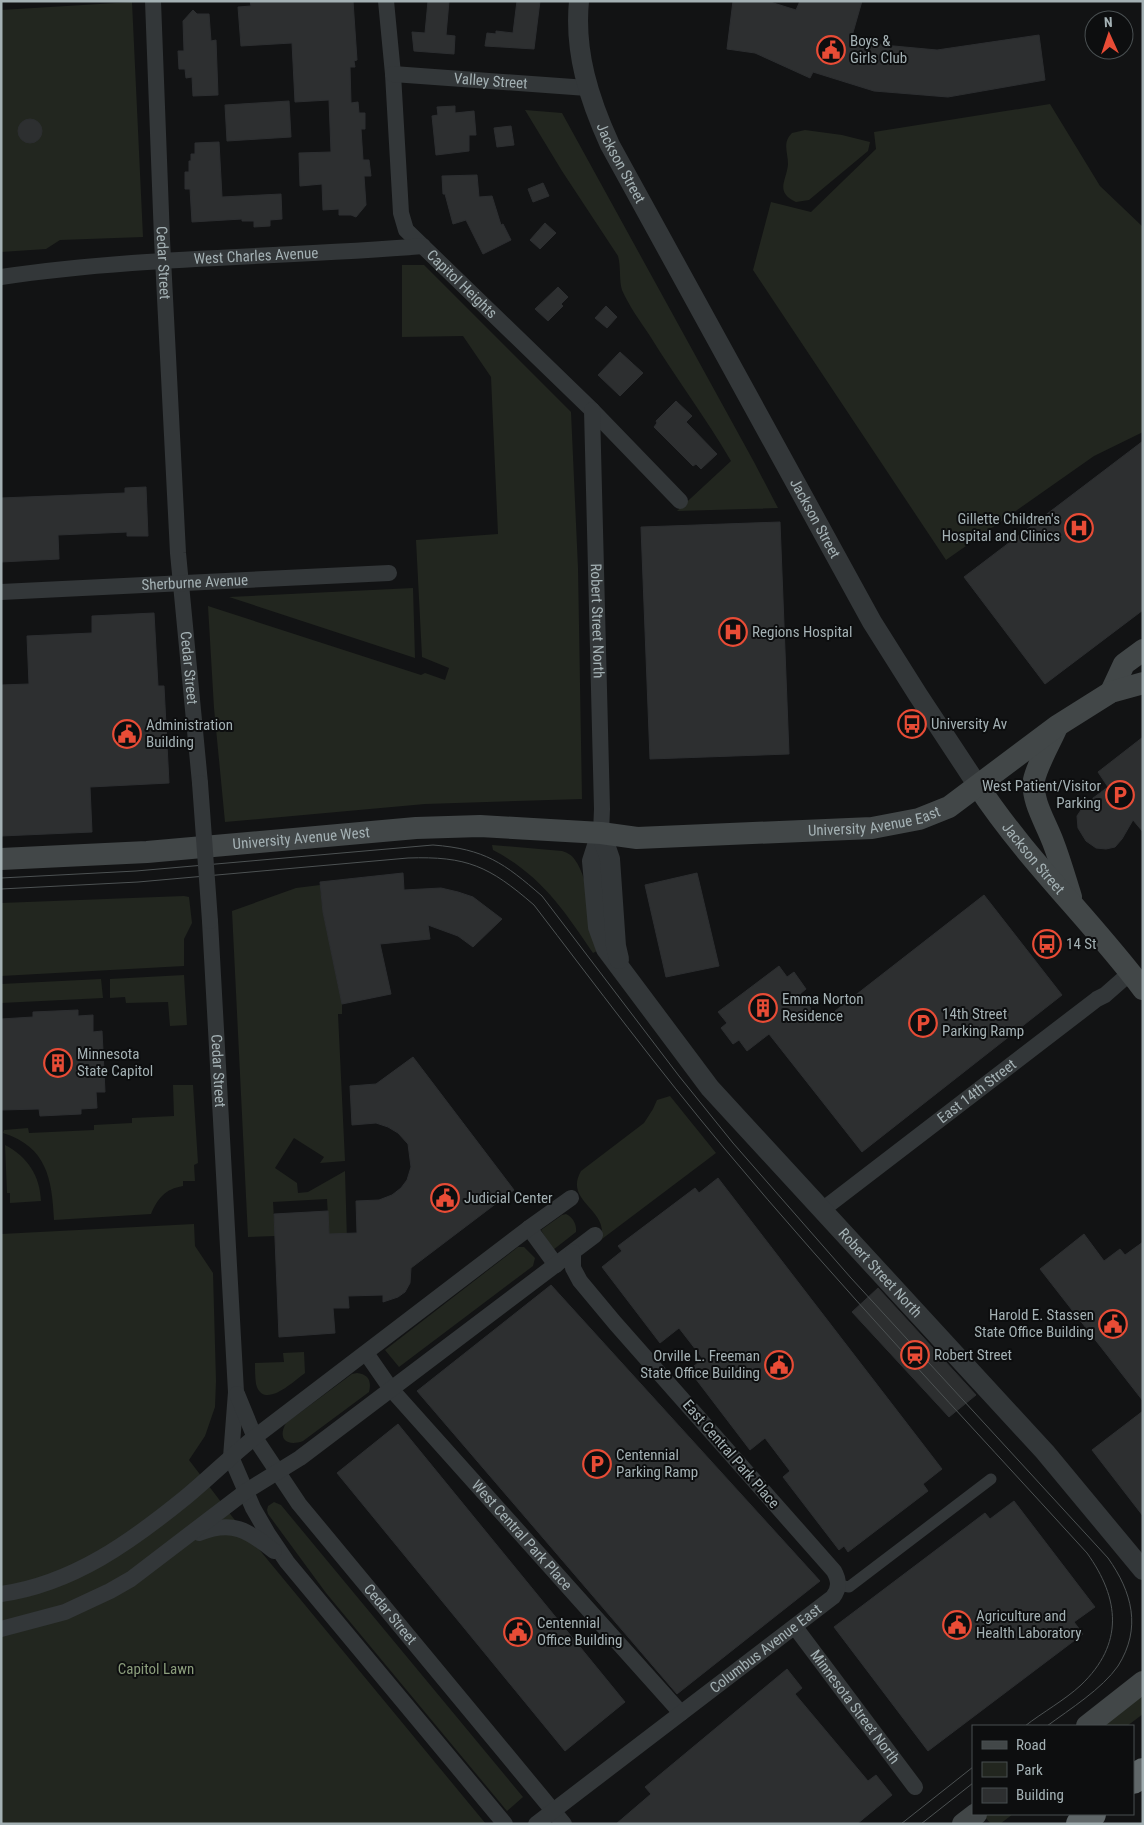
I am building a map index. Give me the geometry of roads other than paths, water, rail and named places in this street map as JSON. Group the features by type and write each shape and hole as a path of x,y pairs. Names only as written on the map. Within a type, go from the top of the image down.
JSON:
{"highway":[{"path":"1080,1824 1091,1815"}],"main road":[{"path":"1111,692 1124,664 1143,650"},
{"name":"University Avenue East","path":"601,833 637,838 872,828 919,819 949,807 1057,726 1111,692 1143,683"},
{"path":"1057,726 1034,781 1040,812 1053,842 1074,905"},
{"name":"Jackson Street","path":"978,786 998,816 1020,843 1137,981"},
{"name":"University Avenue West","path":"1,859 147,852 416,828 462,826 601,833"},
{"path":"1088,1725 1143,1682"},
{"path":"963,1824 975,1815"}],"street":[{"name":"Cedar Street","path":"153,1 163,260 178,553 200,783 210,921 236,1392 231,1457 245,1492 268,1534 288,1562 505,1824"},
{"name":"Capitol Heights","path":"386,1 393,74 401,213 406,230 592,410 680,501"},
{"name":"Jackson Street","path":"579,1 578,33 580,60 597,117 610,145 841,567 913,688 978,786"},
{"name":"Valley Street","path":"393,74 588,88"},
{"name":"West Charles Avenue","path":"1,277 61,268 163,260 423,246"},
{"name":"Robert Street North","path":"592,410 602,809 601,833 610,859 616,946 623,970 710,1088 1045,1452 1143,1570"},
{"name":"Sherburne Avenue","path":"1,592 389,573"},
{"name":"East 14th Street","path":"822,1210 1097,999 1137,981"},
{"path":"1,1594 30,1588 58,1578 85,1567 114,1551 187,1496 255,1438 570,1198"},
{"path":"529,1228 556,1265"},
{"path":"1,1629 65,1612 110,1592 145,1570 245,1492 300,1458 596,1235"},
{"name":"East Central Park Place","path":"573,1252 573,1268 580,1281 615,1324 834,1571 838,1578 838,1585"},
{"name":"West Central Park Place","path":"366,1353 391,1389 681,1713"},
{"name":"Cedar Street","path":"236,1392 255,1438 299,1504 564,1824"},
{"path":"838,1585 849,1587 991,1479"},
{"path":"188,1537 216,1526 238,1529 256,1537 288,1562"},
{"name":"Columbus Avenue East","path":"536,1824 833,1597 838,1585"},
{"name":"Minnesota Street North","path":"795,1627 915,1787"}],"tram line":[{"path":"1,878 136,871 433,845 480,854 505,866 529,884 542,896 679,1076 733,1143 851,1278 1108,1558 1128,1597 1132,1624 1130,1638 1118,1666 1103,1683 1048,1725"},
{"path":"1,889 138,882 408,858 429,858 462,862 490,872 534,905 675,1088 768,1200 903,1352 1087,1553 1098,1570 1106,1587 1113,1621 1105,1654 1081,1685 1026,1725"},
{"path":"901,1824 972,1768"},
{"path":"921,1824 972,1784"}],"place":[{"name":"Boys & Girls Club","path":"831,50"},
{"name":"Gillette Children's Hospital and Clinics","path":"1079,528"},
{"name":"Regions Hospital","path":"733,632"},
{"name":"University Av","path":"912,724"},
{"name":"Administration Building","path":"127,734"},
{"name":"West Patient/Visitor Parking","path":"1120,795"},
{"name":"14 St","path":"1047,944"},
{"name":"Emma Norton Residence","path":"763,1008"},
{"name":"14th Street Parking Ramp","path":"923,1023"},
{"name":"Minnesota State Capitol","path":"58,1063"},
{"name":"Judicial Center","path":"445,1198"},
{"name":"Harold E. Stassen State Office Building","path":"1113,1324"},
{"name":"Robert Street","path":"915,1355"},
{"name":"Orville L. Freeman State Office Building","path":"779,1365"},
{"name":"Centennial Parking Ramp","path":"597,1464"},
{"name":"Agriculture and Health Laboratory","path":"957,1625"},
{"name":"Centennial Office Building","path":"518,1632"}],"park label":[{"name":"Capitol Lawn","path":"156,1669"}]}
